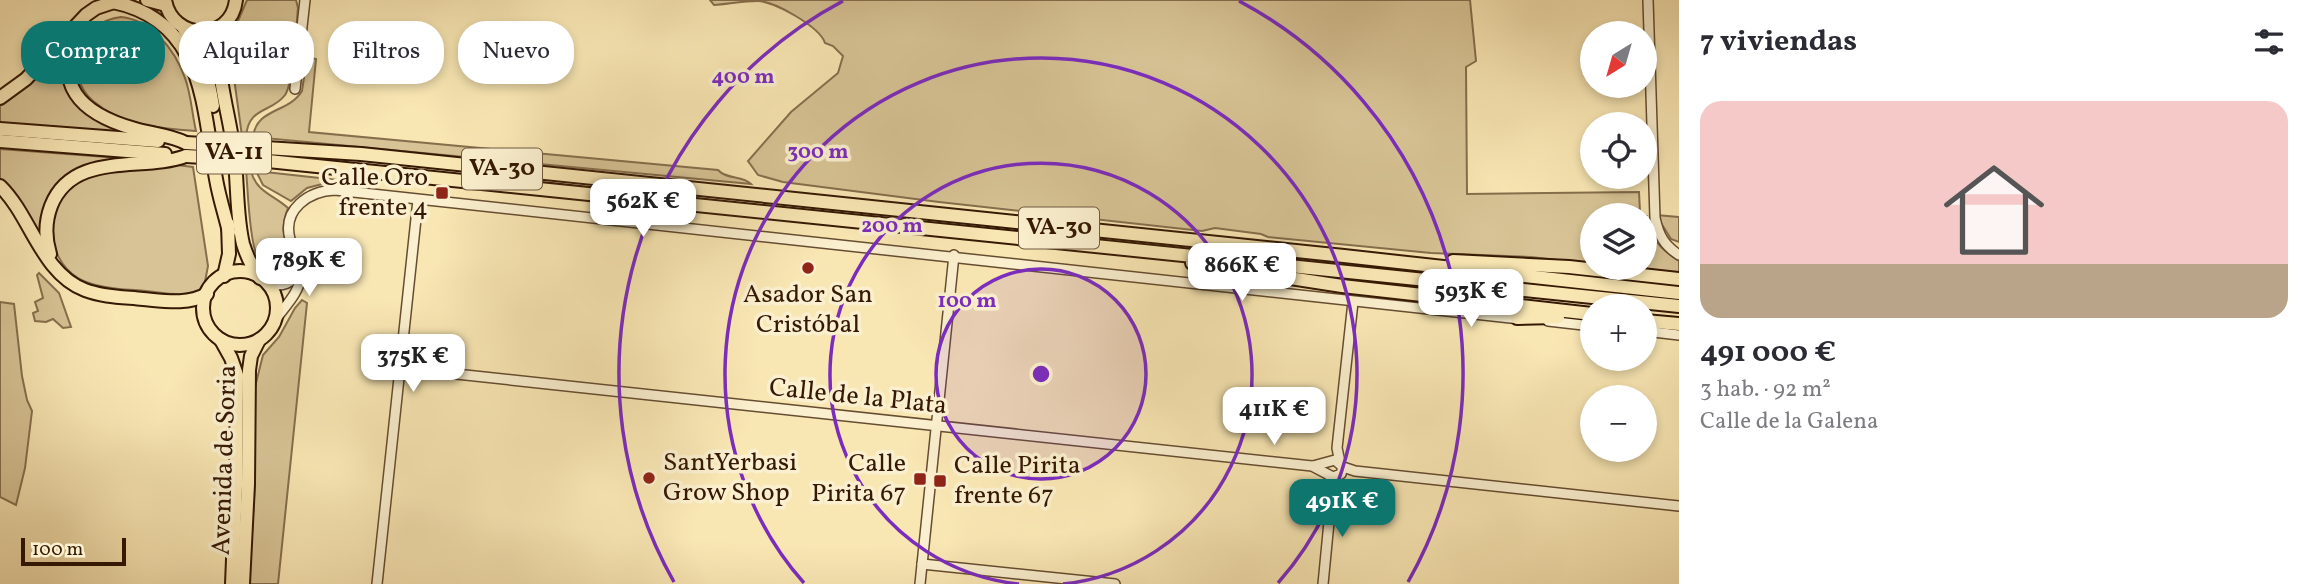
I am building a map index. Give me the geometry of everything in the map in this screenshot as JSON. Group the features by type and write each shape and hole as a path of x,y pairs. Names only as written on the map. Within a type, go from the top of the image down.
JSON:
{"highway":[{"path":"147,0 165,2"},
{"name":"VA-11","path":"226,21 233,12 236,0"},
{"path":"82,21 96,8 117,1 146,13 168,31 183,49 193,65 203,96 216,182 229,232"},
{"name":"VA-11","path":"165,2 169,14 179,24"},
{"path":"0,98 21,83"},
{"path":"57,270 48,250 47,226 53,202 67,182 89,171 124,163 175,160 186,149 173,136 132,128 90,109 70,84"},
{"name":"VA-11","path":"210,84 229,232 229,261 224,275"},
{"name":"VA-11","path":"222,84 234,149 241,234 247,256 275,297 276,319"},
{"name":"VA-30","path":"0,129 186,149"},
{"name":"VA-30","path":"0,141 267,155 361,154 737,201 775,213 1679,306"},
{"path":"0,186 18,207 57,270 74,284 92,292 169,301 194,300 207,293 224,275 242,272 264,281"},
{"name":"VA-30","path":"737,201 775,198 1679,293"},
{"path":"1127,249 1159,258 1329,284 1580,315"},
{"path":"1344,256 1569,267 1679,279"},
{"path":"207,293 204,307 207,324"},
{"path":"169,301 185,307 207,324 221,340 243,345 259,340 276,319"},
{"path":"1517,318 1580,316"},
{"path":"1657,323 1679,324"},
{"name":"Avenida de Soria","path":"221,340 237,375 232,584"},
{"name":"Avenida de Soria","path":"243,584 248,484 249,370 251,356 259,340"}],"street":[{"path":"295,89 305,0"},
{"path":"1648,0 1655,218 1659,236 1679,255"},
{"path":"276,319 299,285 300,265 290,240 289,224 295,209 309,195 335,190 1580,325"},
{"path":"377,584 418,200"},
{"path":"920,584 954,255"},
{"path":"264,281 278,286 289,283 294,279 300,265"},
{"path":"1332,299 1346,312 1350,327"},
{"path":"1323,584 1353,302"},
{"path":"1350,327 1356,315 1372,304"},
{"path":"1657,327 1679,335"},
{"name":"Calle de la Plata","path":"400,368 1335,469"},
{"path":"1335,469 1679,506"},
{"path":"922,564 1115,584"}],"shaded area":[{"path":"247,0 296,0 297,21 238,21"},
{"path":"710,0 1470,0 1476,61 1466,67 1467,194 1639,192 1640,203 1580,203 1580,263 1531,257 1431,253 1268,237 1215,228 1202,231 783,182 758,175 748,161 791,112 838,73 843,56 833,46 825,43 806,23 775,5 747,1 714,5"},
{"path":"121,17 136,21 107,21"},
{"path":"165,42 179,64 179,84 187,84 196,131 129,121 104,109 83,90 81,84 165,84"},
{"path":"64,84 69,94 89,112 136,133 0,124 0,103 27,85"},
{"path":"235,84 289,84 280,101 256,115 251,120 246,137 242,136"},
{"path":"303,84 314,84 309,132 718,170 751,184 253,137 260,121 296,98 302,91"},
{"path":"0,149 133,159 59,185 44,240 0,180"},
{"path":"177,165 193,167 208,266 204,287 190,293 176,294 111,288 85,282 67,269 54,244 52,230 53,216 66,191 77,182 100,173 126,168"},
{"path":"246,170 251,171 261,189 288,208 284,231 293,265 282,273 267,268 256,253 250,225"},
{"path":"256,171 338,180 307,188 291,201 263,185"},
{"path":"1657,215 1679,217 1679,242 1671,239"},
{"path":"1657,242 1679,261 1679,275 1657,272"},
{"path":"39,273 59,293 71,327 63,328 53,319 46,322 35,321 33,313 38,311 35,302 43,298 37,275"},
{"path":"302,300 307,303 278,584 249,584 255,483 255,387 263,355 279,337"},
{"path":"0,302 14,304 22,376 32,411 25,468 16,505 0,497"}],"place":[{"name":"Calle Oro frente 4","path":"442,193"},
{"name":"Asador San Cristóbal","path":"808,268"},
{"name":"SantYerbasi Grow Shop","path":"649,478"},
{"name":"Calle Pirita 67","path":"920,479"},
{"name":"Calle Pirita frente 67","path":"940,481"}]}
